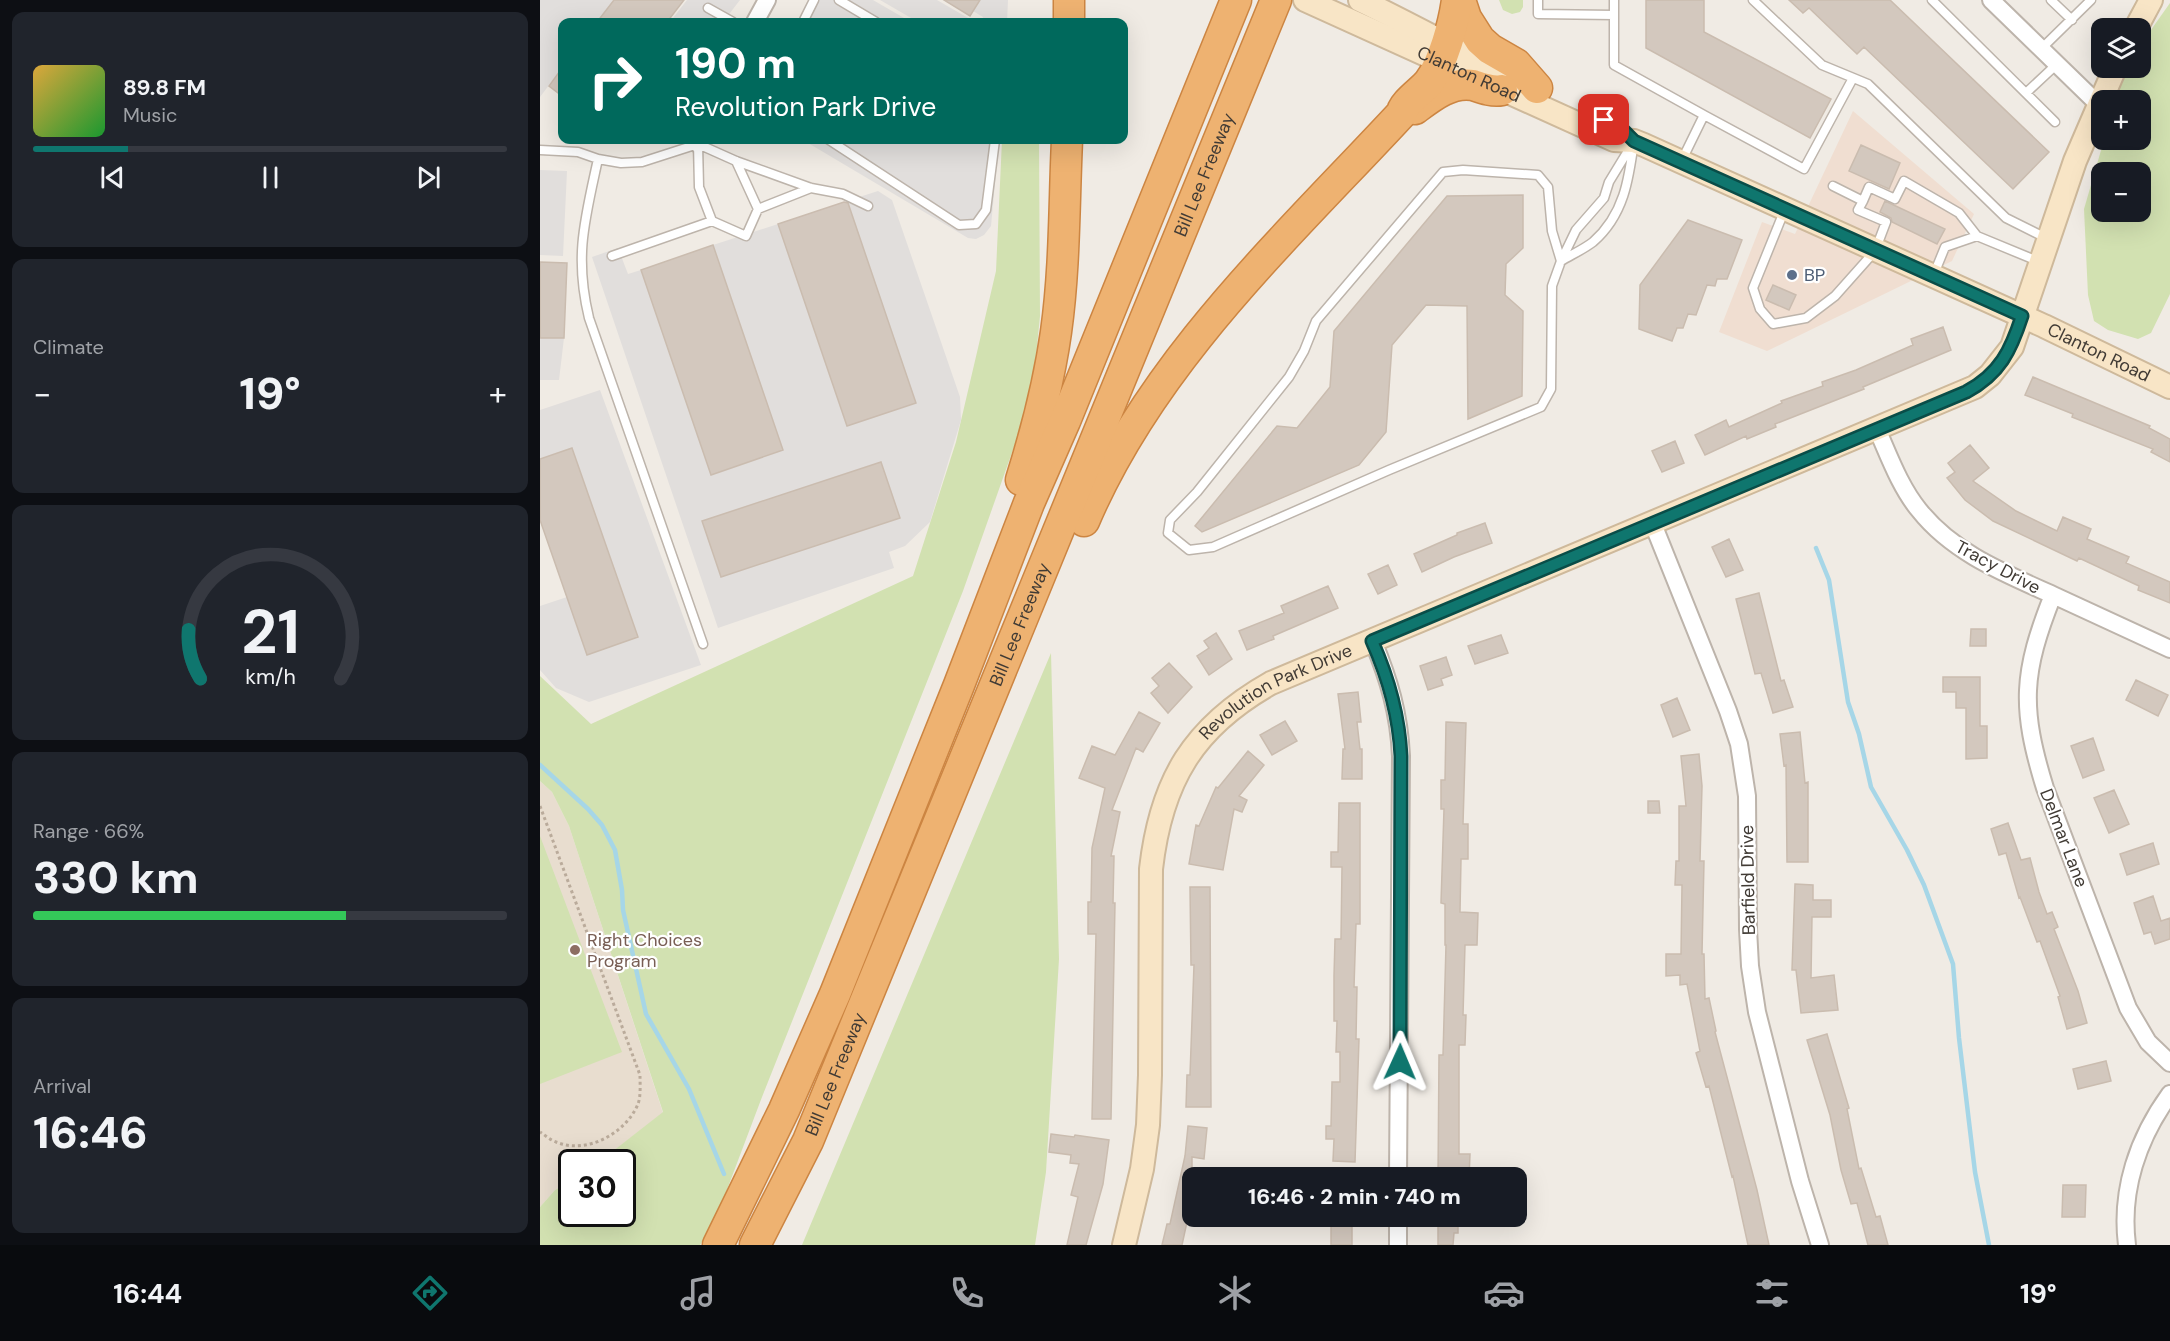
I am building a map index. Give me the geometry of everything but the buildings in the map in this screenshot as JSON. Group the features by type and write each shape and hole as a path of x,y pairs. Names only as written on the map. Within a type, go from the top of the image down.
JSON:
{"highway":[{"path":"1069,0 1069,18"},
{"name":"Bill Lee Freeway","path":"718,1245 784,1110 835,994 1029,503 1065,421 1236,0"},
{"name":"Bill Lee Freeway","path":"755,1245 808,1141 1276,0"},
{"path":"1023,621 1071,551 1094,498 1124,442 1184,353 1267,258 1402,114 1403,107 1429,81 1452,26 1458,0"},
{"path":"1458,0 1480,40 1490,49 1516,64 1537,88"},
{"path":"1402,114 1409,114 1437,93 1456,86 1465,84 1502,90"},
{"path":"959,685 996,550 1017,495 1035,433 1050,365 1056,332 1064,242 1067,144"}],"street":[{"path":"757,18 767,0"},
{"name":"Clanton Road","path":"1360,0 1417,27 1442,53 1502,90 1614,140 1634,141 1785,208 1875,251 2022,316 2170,387"},
{"path":"1991,0 2091,97"},
{"path":"2141,18 2151,0"},
{"name":"Clanton Road","path":"1315,5 1537,88 1619,128 1628,133 1634,141"},
{"name":"Revolution Park Drive","path":"1124,1245 1142,1169 1148,1125 1151,868 1154,839 1165,798 1178,771 1213,724 1236,705 1271,683 1966,392 1990,375 2012,347 2075,161 2091,121"},
{"name":"Tracy Drive","path":"1877,429 1911,500 1939,532 1973,557 2170,649"},
{"name":"Barfield Drive","path":"1653,524 1739,744 1747,796 1748,929 1750,966 1757,1012 1800,1181 1820,1245"},
{"name":"Delmar Lane","path":"2053,595 2037,635 2030,661 2027,691 2028,721 2033,750 2045,788 2128,1008 2148,1042 2170,1063"},
{"path":"1372,641 1393,694 1399,725 1401,756 1398,1167"},
{"path":"2127,1245 2125,1222 2133,1165 2152,1120 2170,1094"},
{"path":"1398,1227 1398,1245"}],"lane":[{"path":"805,18 814,0"},
{"path":"839,0 869,18"},
{"path":"1538,0 1538,14 1614,15"},
{"path":"1614,0 1614,64 1804,169 1853,78"},
{"path":"1753,0 1822,65 1868,84 2006,218 2048,239"},
{"path":"1932,0 2055,122"},
{"path":"2052,0 2072,20"},
{"path":"2041,49 2091,0"},
{"path":"708,8 726,18"},
{"path":"2025,93 2057,64"},
{"path":"1681,162 1704,115"},
{"path":"1561,261 1593,242 1620,208 1630,177 1634,141"},
{"path":"1561,261 1552,231 1548,187 1539,175 1462,170 1443,172 1316,321 1304,351 1289,377 1197,492 1170,520 1168,533 1188,550 1213,547 1541,407 1551,389 1552,286 1576,230 1604,198 1609,182 1634,141"},
{"path":"540,150 578,152 598,159 621,163 642,162 693,144"},
{"path":"699,144 699,187 712,221"},
{"path":"703,144 736,161 811,188 843,194 868,206"},
{"path":"836,144 959,225 976,224 986,210 994,144"},
{"path":"598,159 582,236 582,289 589,318 703,644"},
{"path":"736,161 758,209"},
{"path":"1785,208 1753,288 1760,309 1773,324 1806,318 1835,296 1875,251 1886,222 1858,210 1869,187 1895,199 1904,181 1959,213 1977,236 2041,262"},
{"path":"1833,186 1863,201"},
{"path":"612,256 712,221 746,236 758,209 811,188"},
{"path":"1933,276 1945,247 1977,236"}],"path":[{"path":"540,806 640,1075 639,1103 622,1128 601,1141 579,1145 556,1143 540,1132"}],"shaded area":[{"path":"540,0 614,0 600,18 558,18 558,73 540,97"},
{"path":"687,0 740,0 726,18 673,18"},
{"path":"811,0 873,0 904,18 800,18"},
{"path":"880,0 937,0 968,18 911,18"},
{"path":"980,0 1008,0 1007,18 983,18 973,11"},
{"path":"1853,111 1974,214 1952,261 1767,351 1719,332 1762,222 1795,234"},
{"path":"810,144 999,144 991,226 984,235 976,239 968,238"},
{"path":"540,170 567,171 563,256 540,255"},
{"path":"878,191 892,200 960,397 961,420 930,522 905,546 889,552 894,568 718,628 592,257 618,248 628,274 641,270 712,475 783,450 713,245 778,224 847,426 916,403 847,201","holes":["881,462 899,518 721,576 703,521"]},
{"path":"540,338 564,338 559,380 540,380"},
{"path":"600,390 701,665 589,702 556,688 540,670 540,606 567,597 638,637 572,448 540,459 540,410"},
{"name":"Right Choices Program","path":"540,781 552,792 569,826 663,1113 616,1149 558,1149 558,1188 540,1207"}],"green space":[{"path":"1499,0 1523,0 1523,7 1520,12 1512,14 1503,10"},
{"path":"2170,3 2170,294 2151,333 2138,339 2108,330 2094,321 2088,295 2084,209 2091,185 2091,222 2151,222 2151,162 2098,162 2101,150 2151,150 2151,90 2118,90 2122,78 2151,78 2151,30"},
{"path":"1002,144 1039,144 1040,316 1032,396 963,591 762,1097 714,1224 700,1245 540,1245 540,1207 558,1188 558,1227 636,1227 636,1149 616,1149 663,1112 569,826 552,792 540,781 540,676 591,724 913,576 956,442 996,271"},
{"path":"1051,653 1059,959 1046,1172 1035,1245 802,1245"},
{"path":"540,836 622,1052 540,1084"}],"waterway":[{"path":"1816,548 1829,580 1848,702 1859,734 1871,787 1924,885 1953,964 1959,1038 1975,1172 1989,1245"},
{"path":"540,765 588,809 602,825 615,850 623,910 646,1014 689,1089 724,1174"}],"place":[{"name":"BP","path":"1792,275"},
{"name":"Right Choices Program","path":"575,950"}],"route":[{"path":"1400,1062 1401,756 1399,725 1393,694 1372,641 1966,392 1990,375 2002,361 2012,347 2022,316 1634,141 1628,133 1604,120"}]}
